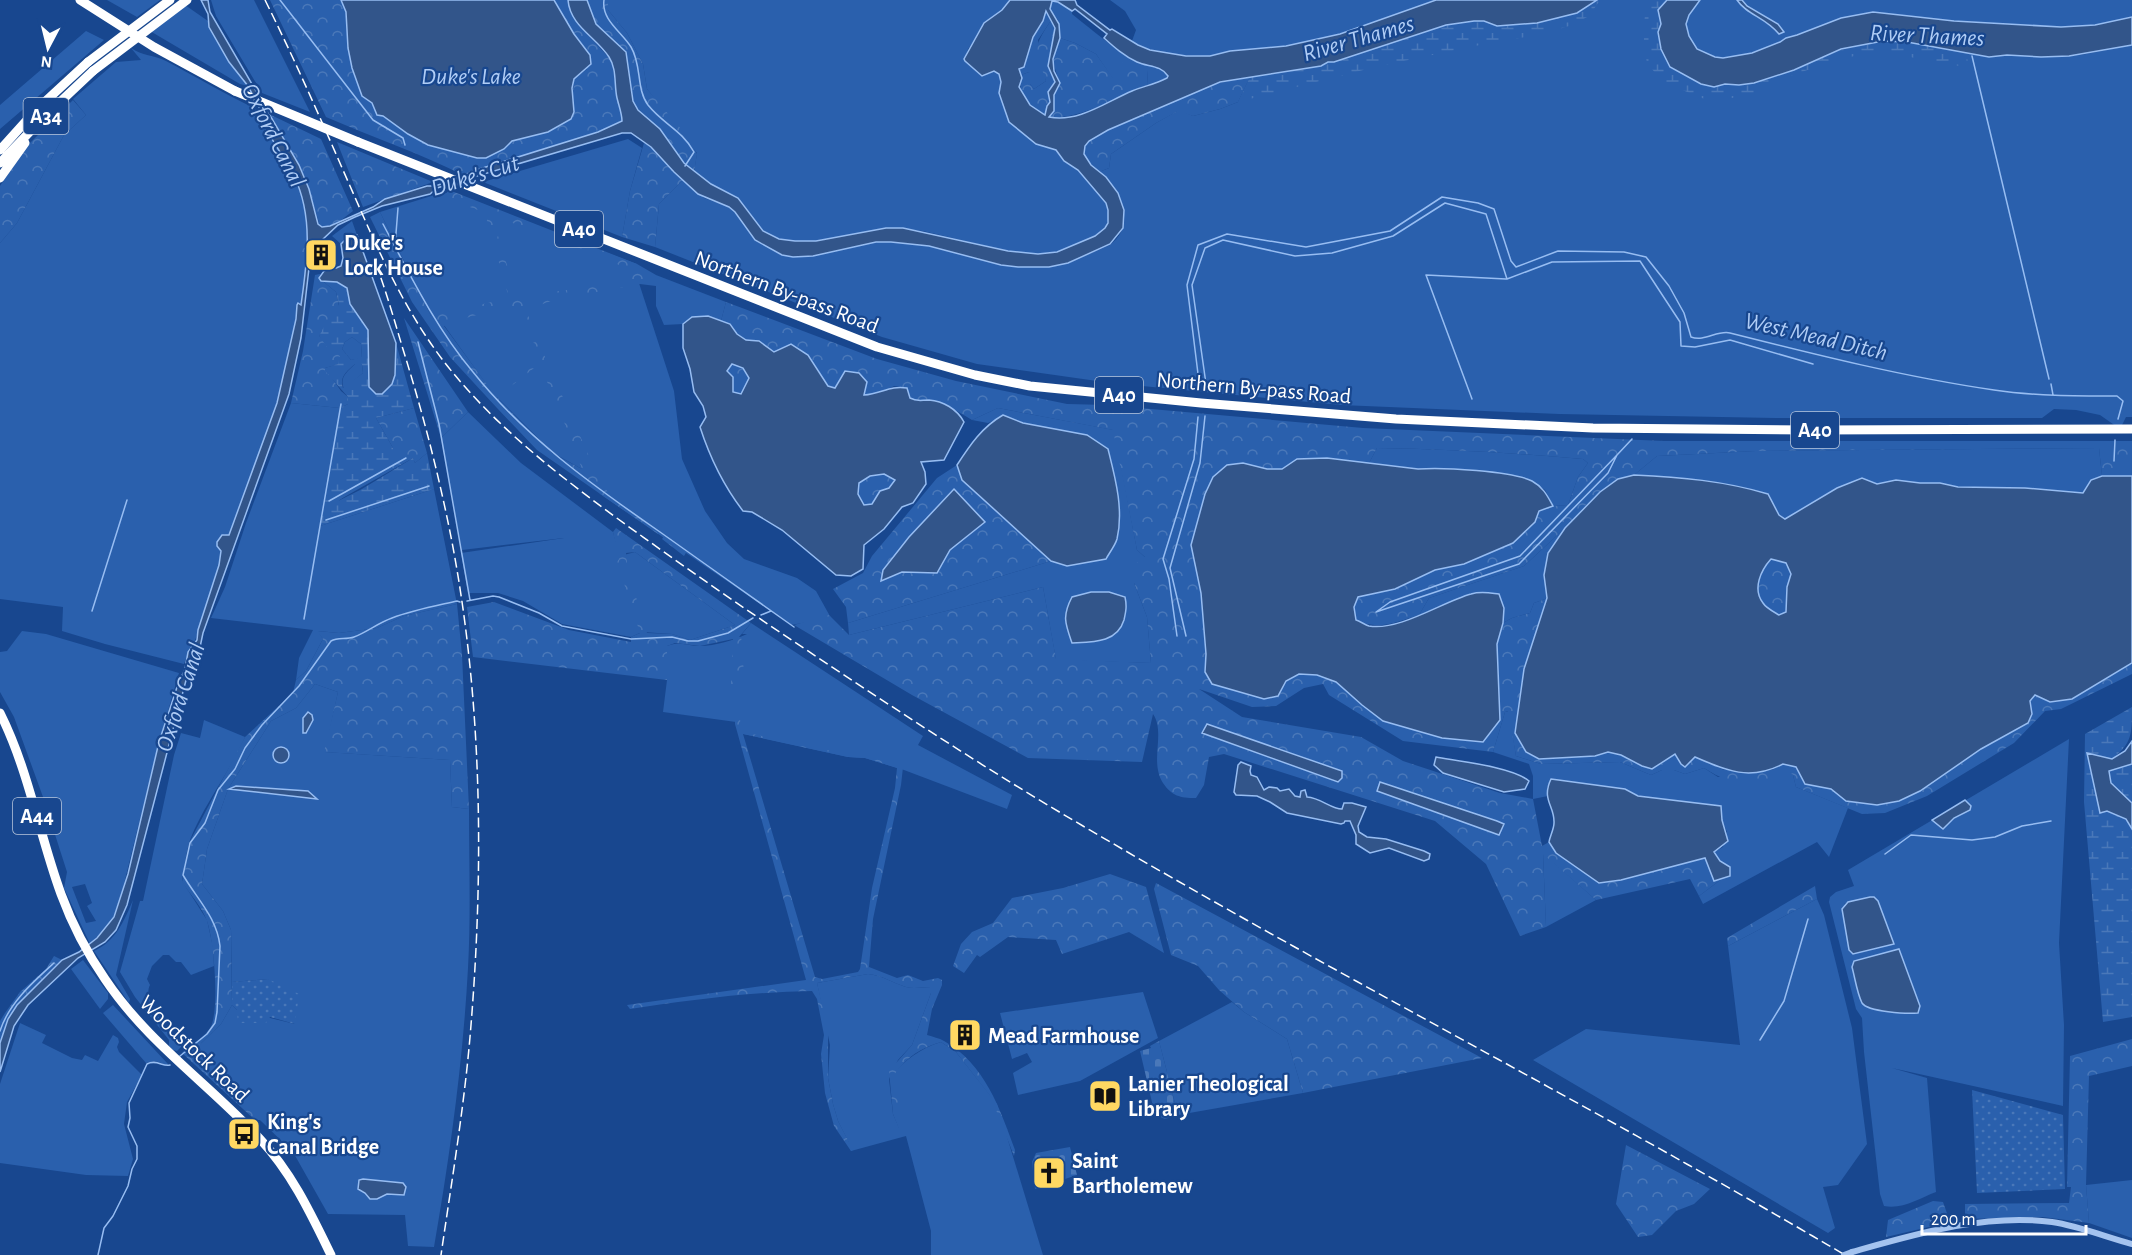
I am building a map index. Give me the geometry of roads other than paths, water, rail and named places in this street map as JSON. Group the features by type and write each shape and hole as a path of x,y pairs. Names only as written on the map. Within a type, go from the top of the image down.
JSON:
{"highway":[{"name":"Northern By-pass Road","path":"80,0 154,47 235,91 877,348 975,375 1030,386 1189,402 1396,419 1581,428 2132,429"},
{"name":"A34","path":"0,150 36,110 170,0"},
{"name":"A34","path":"0,163 91,66 187,0"},
{"path":"0,140 36,110"},
{"path":"0,178 42,119"},
{"name":"Woodstock Road","path":"0,713 26,778 60,892 91,958 148,1034 241,1120 280,1163 308,1207 331,1255"}],"street":[{"path":"1844,1255 1916,1234 2024,1220 2053,1222 2132,1244"}],"water":[{"path":"201,0 208,0 210,12 299,165 309,189 318,224 322,227 330,226 373,207 385,199 463,177 470,172 598,132 622,121 612,62 604,50 573,17 568,0 587,0 596,24 626,52 633,101 638,110 660,129 684,163 711,184 738,198 763,231 779,239 816,241 886,228 903,228 1008,251 1038,254 1057,252 1095,236 1108,223 1108,210 1106,203 1078,170 1064,161 1056,150 1036,144 1009,122 999,93 1001,82 999,74 994,71 982,76 964,59 984,23 1002,10 1010,0 1075,0 1077,5 1110,30 1150,50 1186,56 1210,56 1230,51 1286,46 1340,34 1436,0 1597,0 1577,13 1537,23 1497,26 1484,21 1474,21 1446,25 1321,66 1220,82 1108,130 1089,141 1085,146 1084,154 1091,165 1106,177 1118,193 1124,210 1123,228 1110,244 1068,263 1049,267 1001,265 929,246 891,242 876,242 813,256 782,255 755,240 729,207 698,194 651,147 631,133 622,133 437,188 430,194 382,206 338,225 320,242 309,268 301,338 289,394 203,633 199,652 190,665 127,905 116,930 105,942 78,958 28,1005 14,1026 0,1072 0,1043 8,1019 17,1005 62,960 79,952 97,938 114,917 128,874 159,742 185,669 188,652 197,640 198,630 219,565 221,551 217,542 222,535 229,535 277,403 296,319 297,305 298,303 301,305 307,224 300,192 294,176 261,120 261,111 248,86 229,62 209,27 208,14","holes":["1052,1 1072,11 1075,9 1107,34 1104,38 1119,51 1137,62 1162,70 1168,76 1167,78 1081,114 1071,117 1049,117 1054,111 1054,95 1060,83 1054,71 1053,59 1060,38 1059,24 1050,9","1046,11 1055,28 1048,66 1055,82 1048,92 1050,102 1045,115 1030,105 1019,87 1022,78 1019,69 1024,67 1033,37"]},
{"name":"Duke's Lake","path":"341,0 554,0 574,34 590,55 591,64 574,79 572,88 574,112 571,119 548,132 512,141 504,149 486,158 477,158 428,145 383,116 377,115 372,103 362,96 352,68 348,48 346,12"},
{"name":"River Thames","path":"1667,0 1700,0 1689,15 1686,24 1689,36 1697,49 1723,58 1752,53 1841,18 1873,12 1954,21 2061,27 2095,25 2132,17 2132,45 2069,56 1989,57 1907,42 1883,41 1841,49 1794,70 1754,83 1725,84 1714,87 1701,84 1670,67 1661,49 1658,32 1661,24 1658,10"},
{"path":"1737,0 1742,0 1747,6 1778,24 1784,32 1779,34"},
{"path":"350,235 357,235 396,343 395,375 392,384 382,394 376,394 369,387 368,330 350,304 347,288 337,282 321,281 319,278 324,271 334,266 336,268 341,266 343,258 341,244"},
{"path":"708,316 730,324 737,334 746,340 759,341 774,352 791,344 808,355 828,386 835,388 845,371 859,373 867,382 864,395 907,388 910,398 939,402 949,406 961,417 964,422 944,460 921,462 926,484 913,503 902,507 884,529 864,545 863,569 851,576 836,575 782,530 752,512 743,511 729,491 708,450 700,427 706,417 703,406 694,392 683,348 683,324 692,317","holes":["732,364 743,368 749,378 741,394 733,392 733,377 727,371","884,474 895,480 889,488 880,491 872,504 864,505 858,494 859,483 870,476"]},
{"path":"1003,415 1023,423 1087,435 1108,449 1118,493 1120,516 1117,539 1106,559 1067,566 1051,561 962,480 957,465 983,431"},
{"path":"1327,458 1418,469 1459,469 1509,475 1536,483 1551,502 1553,506 1539,511 1535,522 1513,543 1464,564 1435,570 1395,589 1358,597 1354,607 1356,620 1369,626 1381,626 1407,620 1471,594 1482,592 1499,594 1504,608 1503,623 1497,644 1500,720 1483,742 1442,738 1383,721 1336,682 1317,675 1299,674 1286,681 1278,696 1264,699 1212,684 1205,672 1206,654 1201,593 1191,545 1205,494 1213,477 1227,465 1243,463 1267,469 1282,469 1297,459"},
{"path":"1634,475 1668,477 1702,480 1752,490 1768,494 1779,515 1785,519 1837,488 1862,478 1877,484 1896,480 1940,483 1958,487 2025,488 2083,493 2091,480 2102,476 2132,476 2132,663 2072,699 2050,702 2035,695 2030,701 2032,714 2028,723 1981,749 1920,791 1899,801 1877,805 1846,801 1831,789 1805,784 1796,767 1783,764 1760,772 1749,773 1728,770 1695,757 1685,767 1675,754 1652,769 1621,755 1608,752 1595,756 1539,759 1526,752 1515,733 1524,669 1547,598 1544,575 1548,553 1565,528 1600,492 1618,479","holes":["1771,559 1786,563 1791,574 1787,587 1786,612 1779,615 1763,603 1758,586 1761,574"]},
{"path":"954,489 985,522 950,550 937,573 902,572 881,581 883,570 909,537"},
{"path":"1091,592 1109,592 1125,597 1124,620 1121,628 1110,637 1103,640 1072,643 1066,620 1067,609 1072,597"},
{"path":"308,712 312,715 313,720 306,733 303,733 303,718"},
{"path":"1207,724 1342,771 1342,778 1338,782 1202,733"},
{"path":"2132,741 2132,764 2109,771 2111,783 2132,803 2132,829 2126,819 2107,811 2100,813 2087,753 2112,759 2125,751"},
{"path":"281,747 289,755 281,763 273,755"},
{"path":"1436,757 1498,768 1529,781 1525,789 1504,792 1443,773 1434,765"},
{"path":"1241,762 1251,766 1251,775 1257,777 1264,790 1269,787 1280,791 1289,789 1295,796 1300,797 1301,791 1305,790 1307,797 1338,809 1342,809 1344,803 1366,807 1358,826 1359,832 1367,837 1386,839 1424,851 1430,854 1429,859 1424,861 1389,848 1370,853 1356,844 1356,835 1350,821 1341,824 1287,813 1257,796 1236,795 1234,792 1238,765"},
{"path":"1551,779 1625,789 1638,796 1721,806 1728,841 1714,852 1720,861 1730,867 1730,876 1714,881 1705,858 1621,880 1599,883 1556,853 1549,842 1554,823 1547,792"},
{"path":"1380,782 1504,824 1499,835 1377,791"},
{"path":"236,786 308,791 317,799 229,789"},
{"path":"1965,800 1971,806 1970,810 1954,818 1943,829 1932,820"},
{"path":"1870,897 1878,901 1894,944 1853,954 1849,950 1842,909 1848,902"},
{"path":"1899,949 1920,1006 1918,1013 1897,1013 1872,1008 1862,1003 1859,995 1852,967 1854,961"},
{"path":"359,1180 403,1183 406,1187 404,1195 387,1194 377,1199 370,1199 358,1189"}],"waterway":[{"path":"280,0 373,120 403,138 405,145"},
{"path":"604,0 609,20 627,41 637,61 644,99 684,138 694,152 685,166"},
{"name":"River Thames","path":"1972,56 2049,379"},
{"name":"West Mead Ditch","path":"1200,390 1187,285 1198,245 1227,234 1306,247 1390,231 1442,197 1478,203 1494,209 1511,261 1516,267 1558,251 1624,252 1646,257 1669,286 1684,313 1691,337 1701,338 1730,333 1894,372 1994,390 2040,395 2117,396 2123,401 2118,419"},
{"name":"West Mead Ditch","path":"1207,391 1192,285 1205,248 1223,240 1295,256 1332,253 1393,236 1445,203 1486,214 1507,279 1552,262 1640,261 1680,322 1681,346 1695,347 1730,340 1813,364"},
{"path":"395,246 398,208"},
{"path":"383,224 424,301 447,337 493,396 515,418 560,459 585,478 794,627"},
{"path":"1472,399 1426,275 1506,279"},
{"path":"418,342 439,424 470,600"},
{"path":"2051,384 2053,395"},
{"path":"304,619 341,404"},
{"path":"1186,636 1170,568 1200,463 1205,416"},
{"path":"1177,636 1169,579 1163,559 1194,459 1198,417"},
{"path":"1617,455 1608,473 1519,564 1376,612 1390,602 1520,556 1632,439"},
{"path":"2114,461 2115,440"},
{"path":"329,501 406,458"},
{"path":"326,520 429,486"},
{"path":"92,611 127,500"},
{"path":"467,601 499,597 539,613 562,626 631,639 672,637 698,641 728,633 753,618"},
{"path":"180,1056 207,1034 215,1023 217,1012 220,946 218,936 211,918 183,875 190,843 205,823 218,790 235,769 245,748 262,725 299,686 331,641 354,637 387,620 408,613 460,602"},
{"path":"761,615 771,611"},
{"path":"1885,854 1911,835 1972,840 1995,837 2022,826 2051,821"},
{"path":"1760,1040 1784,1001 1808,919"},
{"path":"0,1031 16,1002 30,985 54,963"},
{"path":"98,1255 104,1228 113,1216 128,1186 137,1159 137,1146 128,1127 129,1103 147,1064 153,1062 170,1065"}],"railway":[{"path":"265,0 376,245 414,317 445,363 483,406 524,445 568,481 658,548 771,626 937,736 1046,804 1273,935 1655,1146 1845,1255"},
{"path":"376,264 416,394 447,517 462,602 475,722 479,843 475,965 465,1083 441,1255"}],"place":[{"name":"Duke's Lock House","path":"321,255"},
{"name":"Mead Farmhouse","path":"965,1035"},
{"name":"Lanier Theological Library","path":"1105,1096"},
{"name":"King's Canal Bridge","path":"244,1134"},
{"name":"Saint Bartholemew","path":"1049,1173"}],"water label":[{"name":"Oxford Canal","path":"274,135"},
{"name":"Duke's Cut","path":"475,175"},
{"name":"Oxford Canal","path":"180,697"}]}
